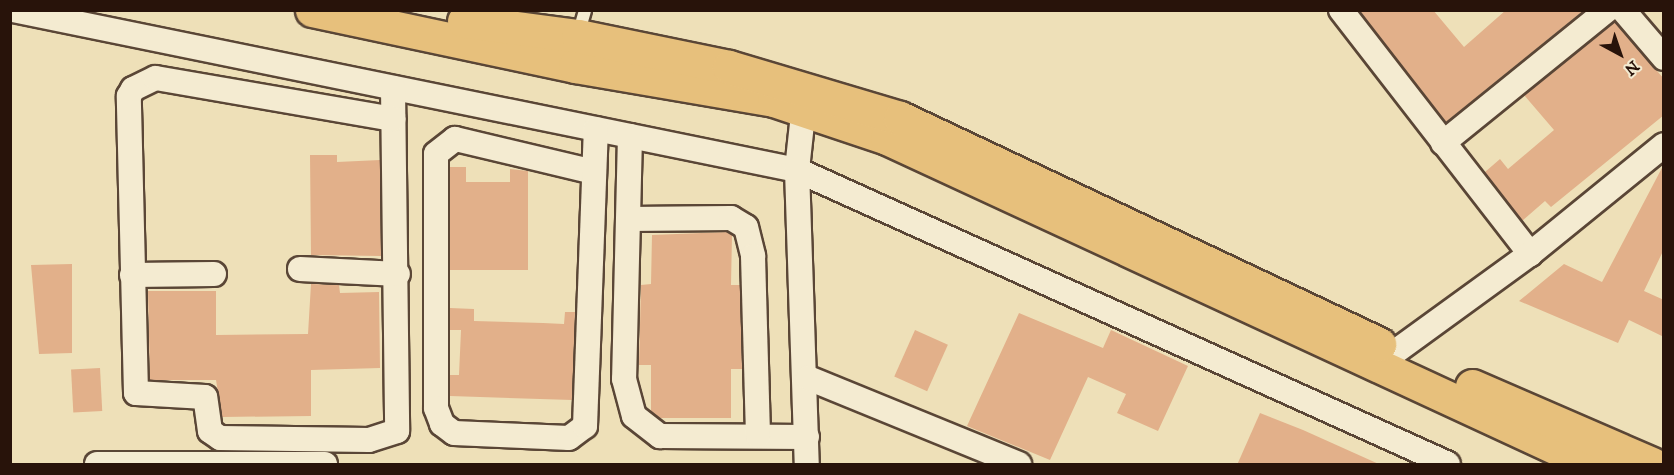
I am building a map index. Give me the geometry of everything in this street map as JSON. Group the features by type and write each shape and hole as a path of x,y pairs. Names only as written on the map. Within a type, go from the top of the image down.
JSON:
{"highway":[{"path":"312,10 804,98 900,118 1096,225 1591,465"},
{"path":"413,10 581,23 804,98"},
{"path":"1096,225 1395,352 1652,465"}],"street":[{"path":"13,10 797,170 1448,465"},
{"path":"1341,10 1530,254"},
{"path":"1443,143 1607,10"},
{"path":"1623,10 1664,58"},
{"path":"393,88 399,424 394,434 369,440 220,438 210,430 205,397 136,393 129,96 140,82 156,78 393,119"},
{"path":"804,98 797,170 808,378 807,465"},
{"path":"594,172 455,139 436,154 436,408 442,424 454,433 569,438 585,426 596,129"},
{"path":"630,136 624,378 634,416 660,436 807,437"},
{"path":"1395,352 1530,254 1664,145"},
{"path":"629,219 731,218 746,227 753,256 758,436"},
{"path":"300,269 398,274"},
{"path":"132,275 214,274"},
{"path":"808,378 1005,461"},
{"path":"97,465 325,465"}],"building":[{"path":"1359,10 1433,10 1464,47 1506,10 1584,10 1446,122"},
{"path":"1615,22 1664,79 1664,115 1551,207 1545,201 1522,221 1485,172 1500,159 1508,169 1554,130 1524,95"},
{"path":"310,155 337,155 337,162 380,160 381,256 311,255"},
{"path":"1664,164 1664,249 1644,291 1664,300 1664,337 1629,320 1618,343 1519,301 1564,264 1602,282"},
{"path":"450,167 466,167 466,182 510,182 510,169 528,171 528,270 450,270"},
{"path":"727,232 732,235 731,285 740,285 742,369 731,369 731,418 660,418 651,411 651,365 639,365 641,285 651,284 652,235"},
{"path":"72,264 72,353 39,354 31,265"},
{"path":"311,284 339,285 340,293 379,292 380,368 311,370 311,416 222,417 216,380 150,380 148,291 216,291 216,335 308,334"},
{"path":"450,308 474,309 474,321 564,324 565,312 575,312 572,400 450,396 450,375 459,375 461,330 450,330"},
{"path":"1019,313 1103,348 1111,330 1188,366 1158,431 1117,413 1126,394 1088,377 1050,460 967,426"},
{"path":"915,330 948,345 927,391 894,377"},
{"path":"100,368 102,411 73,412 71,370"},
{"path":"1260,413 1303,430 1381,465 1237,465"}]}
